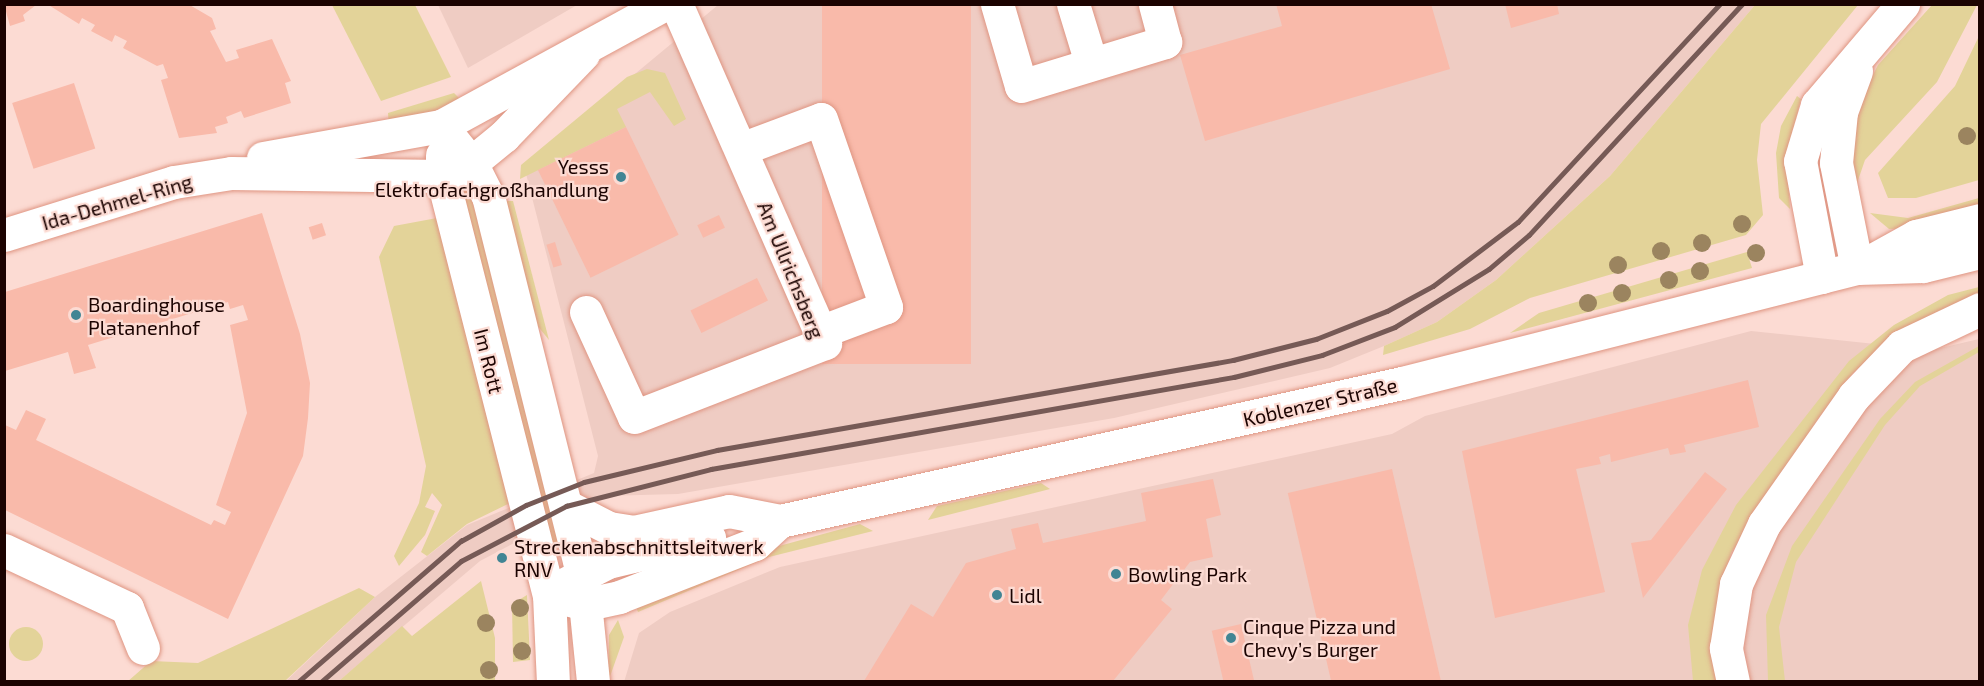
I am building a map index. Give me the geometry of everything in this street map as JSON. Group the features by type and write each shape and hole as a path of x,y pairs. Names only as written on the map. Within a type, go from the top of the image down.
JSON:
{"street":[{"path":"442,176 471,163 583,54 665,4"},
{"name":"Am Ullrichsberg","path":"586,312 634,417 825,344 676,4"},
{"path":"997,4 1021,86 1166,42 1155,4"},
{"path":"1073,4 1091,63"},
{"path":"1822,277 1800,160 1817,105 1903,4"},
{"path":"1857,268 1836,163 1841,112 1866,45"},
{"name":"Ida-Dehmel-Ring","path":"231,173 265,157 441,126 583,54"},
{"path":"747,162 820,119 886,307 820,332"},
{"name":"Im Rott","path":"441,126 471,163 488,196 566,506 584,588"},
{"name":"Im Rott","path":"441,126 442,176 549,595"},
{"name":"Ida-Dehmel-Ring","path":"4,235 174,182 231,173 442,176"},
{"name":"Koblenzer Straße","path":"1857,268 1916,236 1980,219"},
{"name":"Koblenzer Straße","path":"566,506 609,528 633,532 729,511 769,518 1368,391 1857,268 1923,266 1980,252"},
{"path":"1733,681 1726,648 1736,584 1764,524 1854,396 1902,346 1980,309"},
{"path":"553,681 549,595 755,544 769,518"},
{"path":"4,550 127,608 142,648"},
{"path":"584,588 593,681"}],"shaded area":[{"path":"332,5 415,5 451,77 381,101"},
{"path":"438,5 577,5 468,68"},
{"path":"718,5 1755,5 1610,176 1496,280 1437,322 1330,368 1114,418 678,494 603,496 480,561 339,681 285,682 375,597 467,525 594,473 598,456 524,166"},
{"path":"1755,5 1858,5 1761,124 1757,160 1763,215 1746,235 1530,298 1470,329 1383,355 1384,346 1437,322 1496,280 1610,176"},
{"path":"1932,5 1977,5 1937,82 1865,160 1855,189 1850,154 1857,106 1878,65"},
{"path":"1979,36 1979,180 1916,198 1888,198 1878,173 1955,86"},
{"path":"647,69 665,73 686,119 674,126 650,92 617,109 626,127 520,179 521,165 627,77"},
{"path":"454,93 462,101 389,129 388,113"},
{"path":"1797,96 1801,99 1787,155 1790,209 1779,198 1776,153 1781,126"},
{"path":"468,183 562,542 551,544 459,184"},
{"path":"1979,198 1979,209 1920,228 1889,229 1870,213 1908,218"},
{"path":"503,201 513,201 549,340 532,319"},
{"path":"437,218 510,503 467,524 427,556 421,552 442,505 432,493 425,507 435,511 425,535 399,566 394,556 419,503 426,466 379,257 394,226"},
{"path":"1747,252 1752,268 1510,333 1539,313"},
{"path":"1979,287 1979,297 1890,342 1853,373 1820,416 1731,553 1714,628 1716,681 1693,681 1688,625 1702,570 1736,505 1849,361 1894,325 1948,295"},
{"path":"1751,331 1932,350 1979,339 1979,681 624,682 639,633 670,612 780,567 1392,434 1425,416"},
{"path":"1979,346 1979,352 1920,386 1885,425 1796,562 1779,627 1785,681 1768,681 1766,615 1792,546 1880,419 1915,382"},
{"path":"1041,483 1050,489 928,520 937,506"},
{"path":"860,524 873,531 769,557 638,612 634,602 768,549"},
{"path":"481,581 495,638 495,681 339,681 402,626 412,636"},
{"path":"359,588 375,597 285,681 127,682 151,661 198,663"},
{"path":"527,595 530,660 513,662 512,604"},
{"path":"618,620 624,637 608,682 609,635"},
{"path":"26,627 38,632 43,644 38,656 26,661 14,656 9,644 14,632"}],"building":[{"path":"4,4 36,5 23,15 25,21 10,26"},
{"path":"47,4 188,4 212,18 216,29 210,31 226,62 239,58 236,50 272,39 291,81 285,83 291,103 244,118 241,111 226,117 228,123 215,127 217,133 179,138 161,80 168,78 163,64 157,66 123,48 127,41 115,35 112,42 91,31 95,25 82,18 79,24"},
{"path":"822,4 971,4 971,364 822,364"},
{"path":"1276,4 1431,4 1450,69 1205,141 1180,55 1282,26"},
{"path":"1505,4 1557,4 1559,14 1511,28"},
{"path":"74,83 95,149 34,169 12,103"},
{"path":"626,127 679,235 591,278 538,170"},
{"path":"262,213 300,334 310,383 308,418 303,456 228,619 5,510 5,425 16,430 26,410 46,419 36,440 211,525 214,520 225,525 231,512 216,505 247,413 230,325 248,320 243,305 230,309 228,302 88,345 96,368 74,374 68,352 5,371 5,292"},
{"path":"719,215 725,228 703,238 697,225"},
{"path":"322,223 326,235 313,240 309,227"},
{"path":"555,242 562,265 553,268 546,245"},
{"path":"757,278 768,300 701,333 690,310"},
{"path":"1748,380 1759,427 1684,445 1686,452 1670,455 1668,448 1611,462 1610,454 1599,457 1601,464 1576,469 1605,592 1495,618 1462,451"},
{"path":"1392,469 1441,680 1331,682 1288,493"},
{"path":"1705,472 1727,489 1643,598 1631,543 1651,540"},
{"path":"1213,479 1221,515 1206,519 1213,557 1190,562 1161,600 1172,609 1113,681 864,681 911,604 933,617 966,563 1016,549 1011,529 1038,523 1043,543 1146,521 1141,493"},
{"path":"1241,624 1254,681 1224,682 1212,631"}],"railway":[{"path":"298,682 461,541 526,505 584,482 717,450 1233,360 1316,339 1387,311 1433,286 1518,222 1720,4"},
{"path":"321,682 461,561 566,506 711,469 1234,377 1322,355 1395,327 1489,269 1529,235 1742,4"}],"place":[{"name":"Yesss Elektrofachgroßhandlung","path":"621,177"},
{"name":"Boardinghouse Platanenhof","path":"76,315"},
{"name":"Streckenabschnittsleitwerk RNV","path":"502,558"},
{"name":"Bowling Park","path":"1116,574"},
{"name":"Lidl","path":"997,595"},
{"name":"Cinque Pizza und Chevy’s Burger","path":"1231,638"}]}
